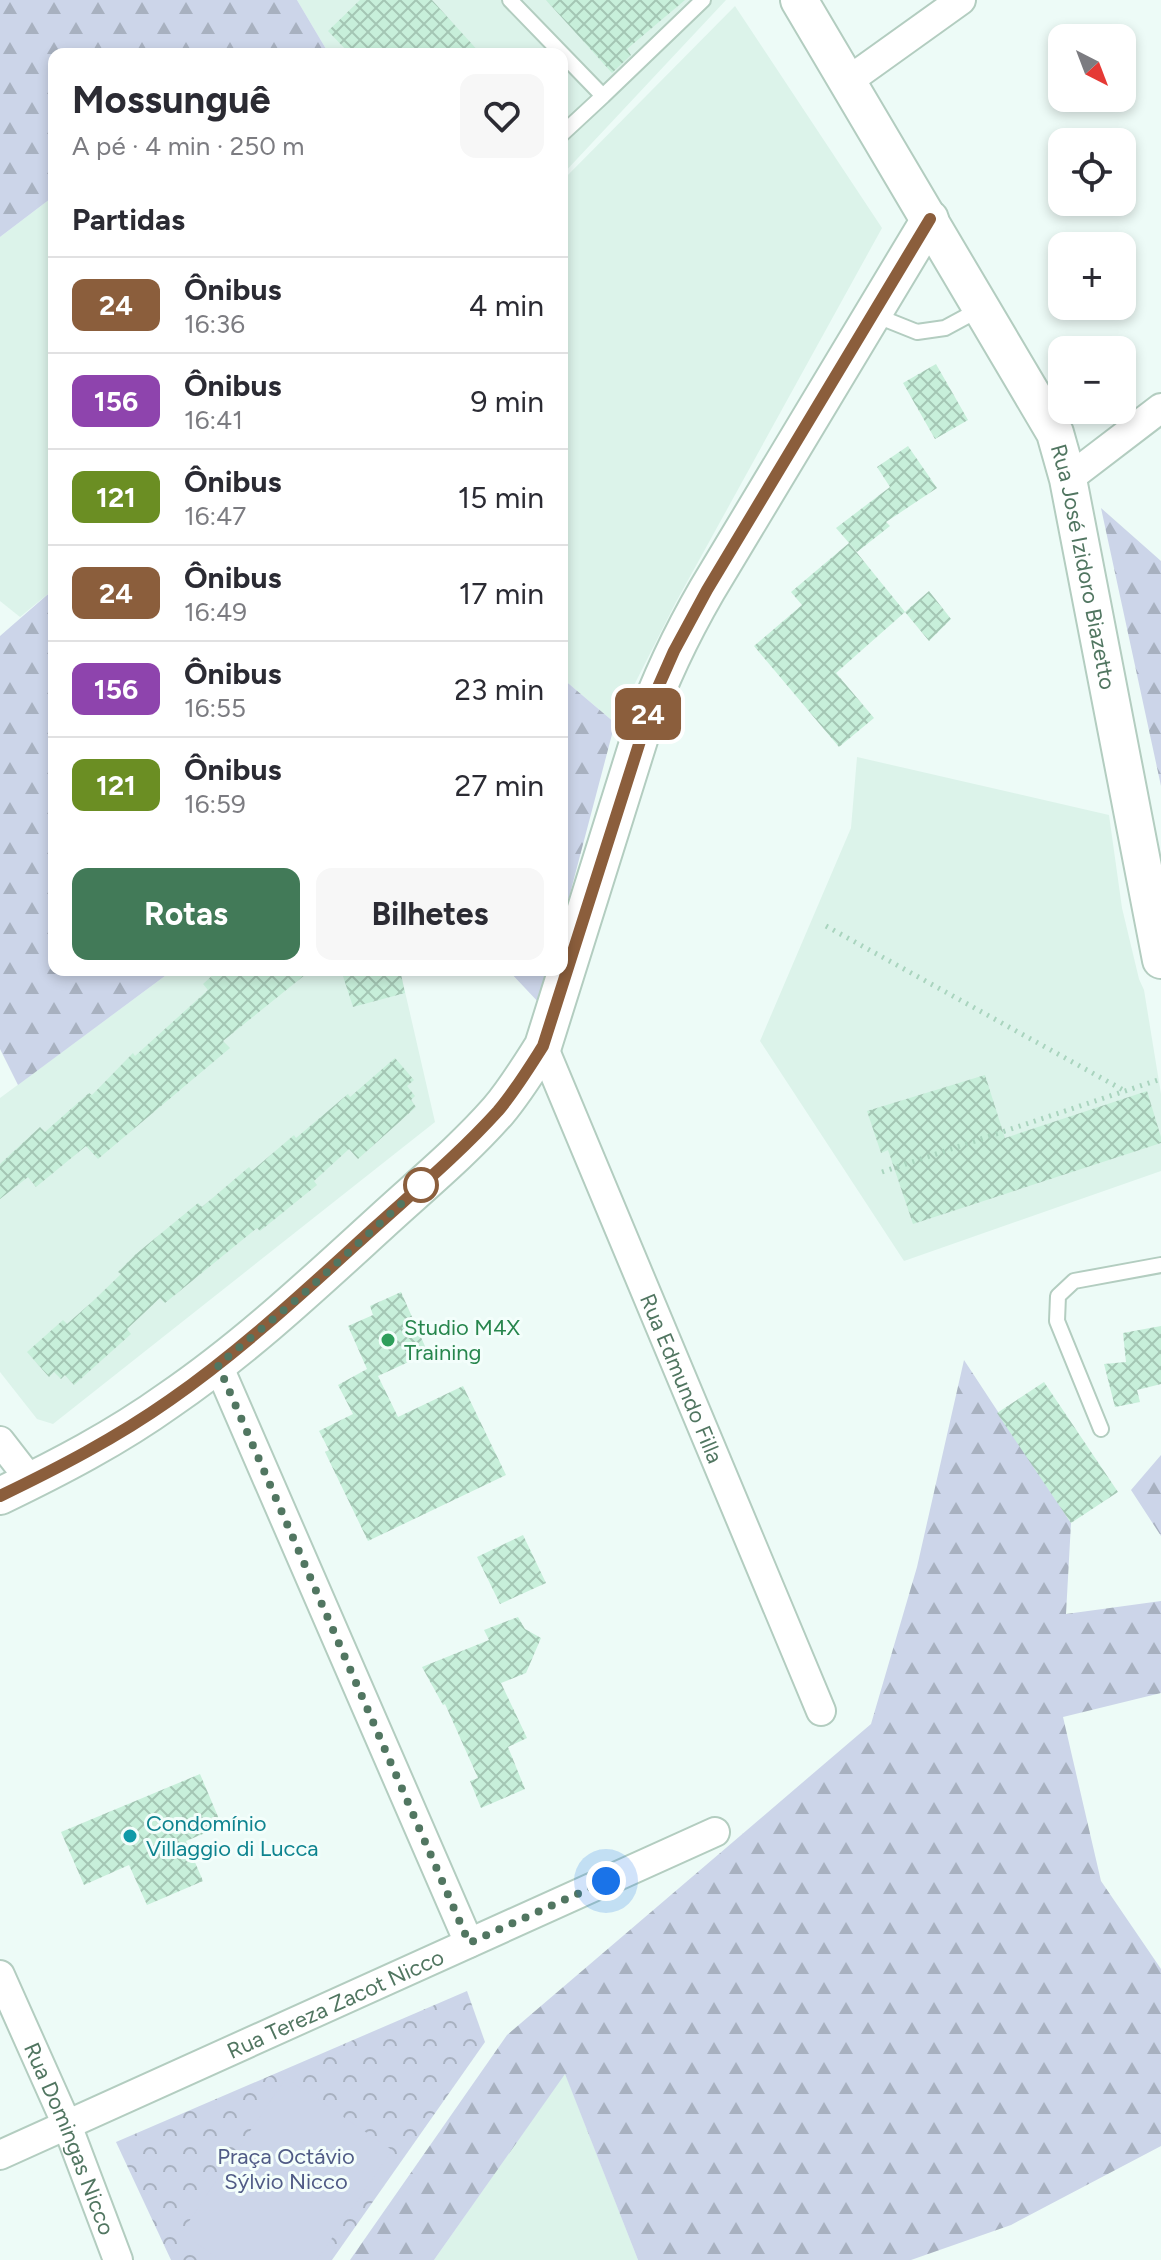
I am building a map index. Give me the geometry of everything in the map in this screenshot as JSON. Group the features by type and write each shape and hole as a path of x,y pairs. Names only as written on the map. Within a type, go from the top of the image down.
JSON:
{"street":[{"name":"Rua José Izidoro Biazetto","path":"799,0 1051,424 1063,454 1161,960"},
{"path":"848,81 961,0"},
{"path":"568,966 643,727 674,651 871,313 930,219"},
{"path":"1068,479 1161,408"},
{"path":"0,1441 16,1489 123,1430 218,1365 302,1295 500,1109 543,1046 565,976"},
{"name":"Rua Edmundo Filla","path":"543,1046 821,1711"},
{"path":"218,1365 469,1943"},
{"name":"Rua Tereza Zacot Nicco","path":"0,2155 715,1832"},
{"name":"Rua Domingas Nicco","path":"0,1975 67,2125 118,2260"}],"lane":[{"path":"510,0 556,48"},
{"path":"568,128 703,0"},
{"path":"568,60 603,96"},
{"path":"871,313 917,332 945,328 983,308"},
{"path":"1101,1429 1057,1321 1058,1296 1074,1281 1161,1265"}],"path":[{"path":"826,926 1125,1091"},
{"path":"882,1172 1161,1079"}],"shaded area":[{"path":"297,0 726,0 568,169 568,48 325,48"},
{"path":"735,6 882,228 676,602 615,723 568,683 568,175"},
{"path":"48,201 48,594 20,617 0,601 0,237"},
{"path":"857,757 1109,815 1122,908 1144,990 1161,1094 1161,1171 904,1261 760,1041 851,828"},
{"path":"165,976 401,976 435,1122 53,1424 37,1419 0,1372 0,1098"},
{"path":"565,2073 638,2260 434,2260"}],"green space":[{"path":"0,0 297,0 325,48 48,48 48,201 0,237"},
{"path":"1101,508 1161,561 1161,786"},
{"path":"48,594 48,976 165,976 18,1085 0,1049 0,636"},
{"path":"568,683 615,723 568,901"},
{"path":"514,976 548,976 541,1005"},
{"path":"964,1360 1071,1523 1066,1614 1161,1601 1161,1693 1063,1717 1101,1881 1161,1969 1161,2146 1011,2225 911,2260 638,2260 565,2074 434,2260 350,2260 507,2035 871,1724 917,1567"},
{"path":"1161,1455 1161,1536 1131,1490"},
{"name":"Praça Octávio Sýlvio Nicco","path":"467,1991 485,2042 332,2260 171,2260 116,2142"},
{"path":"286,2078 392,2150 317,2260 221,2260 181,2233"}],"building":[{"path":"360,0 432,0 476,48 344,48 328,31"},
{"path":"546,0 685,0 627,49 631,55 612,73"},
{"path":"936,364 968,420 935,439 903,383"},
{"path":"908,446 937,488 886,522 890,526 857,552 836,528 890,487 877,467"},
{"path":"849,543 905,612 836,673 874,718 839,747 754,646 802,605 791,592"},
{"path":"929,591 951,619 929,641 905,612"},
{"path":"212,976 304,976 223,1041 230,1048 98,1159 86,1146 36,1187 28,1177 0,1199 0,1164 40,1127 45,1132 89,1093 92,1095 133,1053 135,1056 208,990 203,984"},
{"path":"343,976 401,976 405,993 353,1007"},
{"path":"395,1058 414,1080 407,1086 415,1096 411,1100 416,1107 358,1159 349,1149 314,1181 317,1185 260,1231 257,1228 165,1303 160,1298 127,1329 131,1334 74,1385 65,1375 61,1379 54,1372 49,1377 27,1352 63,1320 67,1324 121,1274 118,1272 136,1254 198,1203 202,1207 249,1167 252,1171 348,1094 350,1097"},
{"path":"985,1075 1005,1138 1147,1091 1161,1143 913,1224 888,1150 881,1153 867,1111"},
{"path":"401,1292 428,1353 378,1376 398,1417 463,1386 506,1475 368,1541 325,1452 329,1450 319,1431 353,1414 338,1385 367,1369 348,1326 373,1315 370,1306"},
{"path":"1161,1326 1161,1384 1137,1390 1140,1402 1115,1407 1104,1364 1126,1362 1123,1333"},
{"path":"1044,1382 1118,1492 1071,1523 997,1413"},
{"path":"523,1535 546,1583 500,1604 477,1557"},
{"path":"518,1617 525,1629 541,1638 526,1673 501,1683 527,1738 508,1747 525,1789 481,1808 470,1781 478,1778 445,1704 422,1667 489,1640 484,1630"},
{"name":"Condomínio Villaggio di Lucca","path":"200,1774 222,1826 186,1841 203,1881 147,1905 129,1865 84,1885 61,1832"}],"bus line":[{"name":"24","path":"568,966 643,727 674,651 691,617 871,313 930,219"},
{"name":"24","path":"0,1496 81,1454 168,1402 302,1295 500,1109 543,1046 565,976"}],"place":[{"name":"Studio M4X Training","path":"388,1340"},
{"name":"Condomínio Villaggio di Lucca","path":"130,1836"}],"route":[{"path":"421,1185 427,1180 302,1295 218,1365 469,1943 606,1881"}]}
